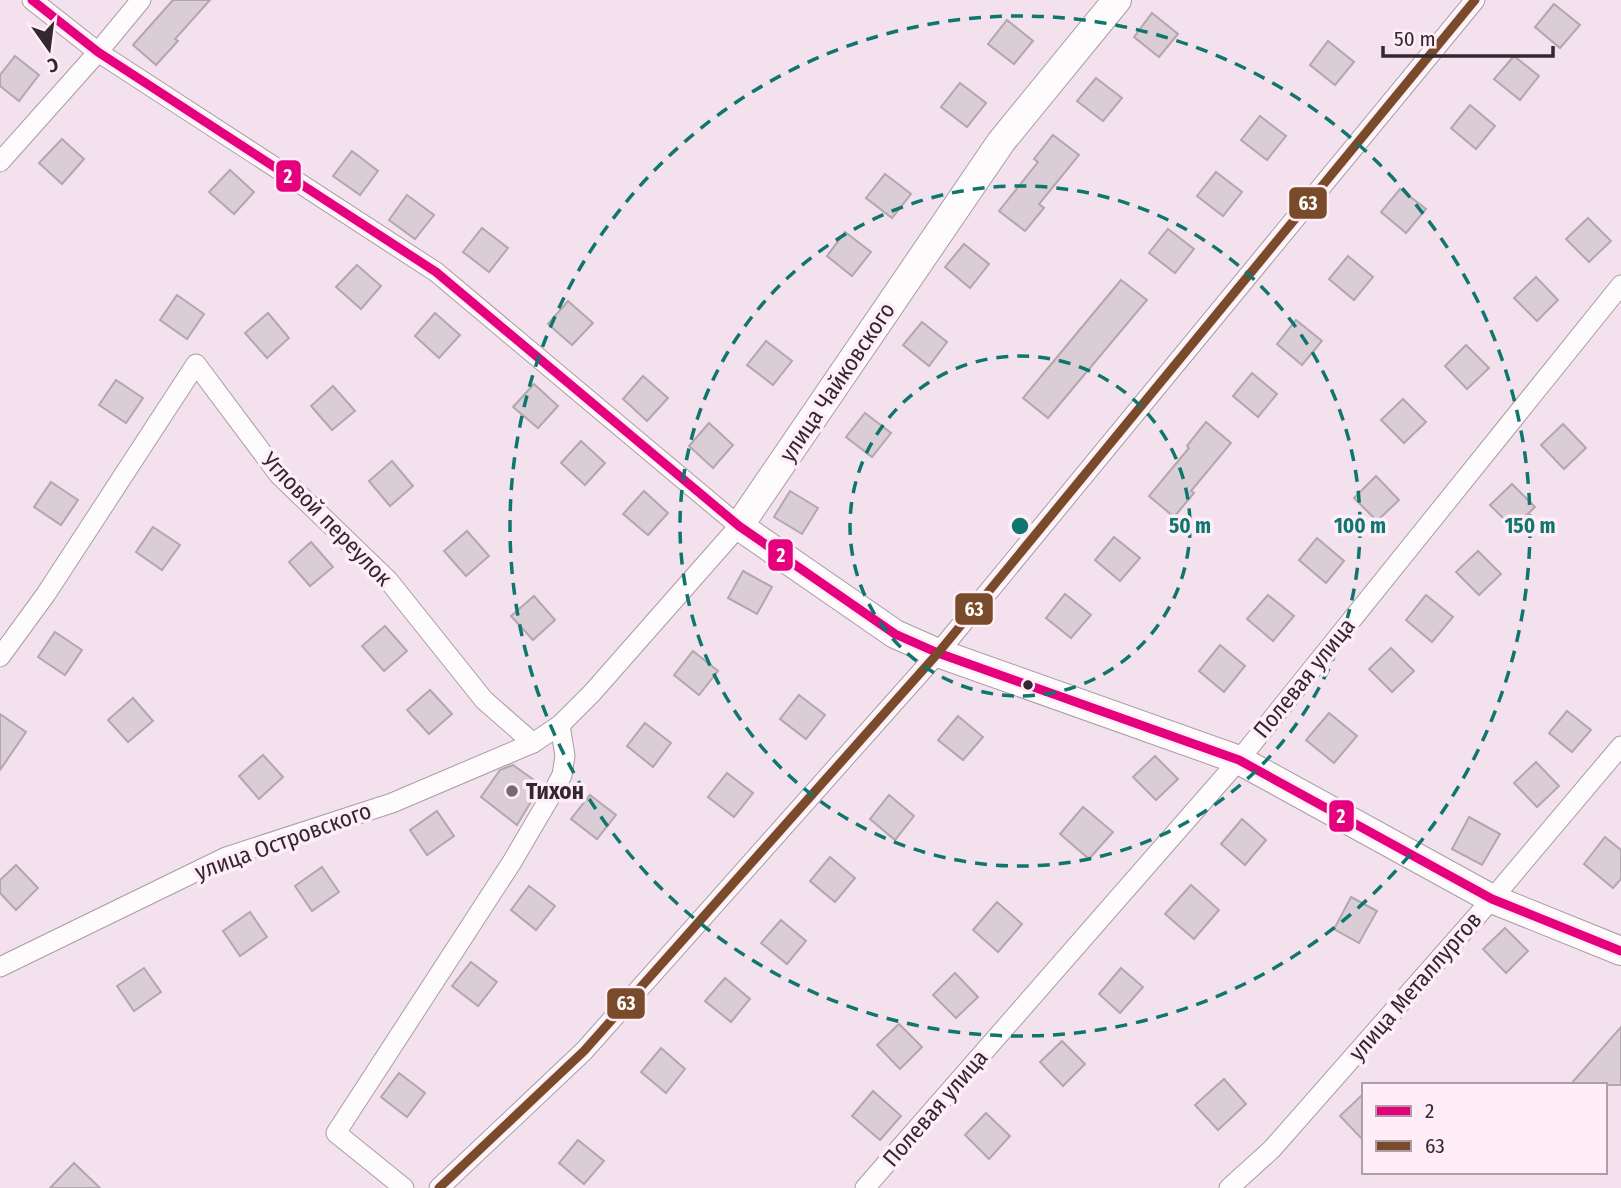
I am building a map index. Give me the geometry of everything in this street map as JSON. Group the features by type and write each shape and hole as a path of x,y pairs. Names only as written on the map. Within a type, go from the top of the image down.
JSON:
{"street":[{"path":"32,0 98,52 436,272 739,526 895,634 938,653 1239,760 1492,899 1621,951"},
{"path":"0,162 141,0"},
{"name":"улица Чайковского","path":"533,743 559,724 592,692 739,526 1001,142 1117,0"},
{"path":"439,1188 584,1051 938,653 1475,0"},
{"name":"Полевая улица","path":"865,1188 1239,760 1621,285"},
{"name":"Угловой переулок","path":"0,657 46,594 196,364 279,475 387,580 484,700 533,743"},
{"path":"404,1188 336,1133 512,862 553,792 562,775 565,756 559,724"},
{"name":"улица Островского","path":"0,967 226,857 392,803 533,743"},
{"name":"улица Металлургов","path":"1229,1188 1272,1149 1492,899 1621,746"}],"building":[{"path":"173,0 210,0 156,65 133,45"},
{"path":"1554,4 1580,25 1560,48 1535,27"},
{"path":"1152,13 1178,34 1159,57 1134,37"},
{"path":"1007,20 1033,41 1014,64 988,44"},
{"path":"1328,41 1354,62 1335,85 1310,65"},
{"path":"15,56 39,75 19,101 0,86 0,75"},
{"path":"1514,56 1539,76 1520,100 1494,79"},
{"path":"1096,78 1122,98 1103,121 1077,101"},
{"path":"960,83 986,103 967,127 941,107"},
{"path":"1470,105 1495,126 1476,149 1451,128"},
{"path":"1260,116 1286,136 1267,160 1241,140"},
{"path":"1053,135 1079,155 1039,204 1044,208 1025,231 999,211 1038,162 1034,159"},
{"path":"62,139 84,159 62,184 39,163"},
{"path":"352,151 378,171 360,195 333,176"},
{"path":"230,170 254,192 234,214 209,192"},
{"path":"1216,172 1242,192 1223,216 1197,196"},
{"path":"885,174 911,194 892,218 866,198"},
{"path":"1400,189 1426,209 1406,233 1381,212"},
{"path":"407,195 434,215 415,239 389,220"},
{"path":"1588,218 1611,241 1589,262 1566,239"},
{"path":"482,228 508,248 489,272 463,252"},
{"path":"1168,229 1194,249 1175,273 1149,253"},
{"path":"845,232 871,252 852,276 827,256"},
{"path":"964,244 989,264 970,288 945,267"},
{"path":"1348,256 1373,277 1354,300 1329,279"},
{"path":"357,265 381,286 361,309 336,287"},
{"path":"1536,277 1558,300 1537,321 1514,298"},
{"path":"1121,280 1147,300 1048,418 1023,398"},
{"path":"177,295 204,314 187,339 160,320"},
{"path":"568,301 593,323 572,345 548,324"},
{"path":"268,313 289,338 267,358 245,333"},
{"path":"435,313 460,335 439,358 415,336"},
{"path":"1296,320 1322,341 1302,365 1277,344"},
{"path":"922,322 947,342 929,366 903,345"},
{"path":"766,341 792,361 773,385 747,365"},
{"path":"1466,345 1489,368 1467,389 1445,366"},
{"path":"1252,373 1277,394 1258,417 1233,396"},
{"path":"643,376 668,398 647,421 623,399"},
{"path":"116,380 143,398 126,423 99,405"},
{"path":"534,384 558,406 538,428 513,407"},
{"path":"333,386 355,411 332,430 311,406"},
{"path":"1403,399 1426,422 1404,443 1381,420"},
{"path":"865,413 891,433 872,457 846,437"},
{"path":"1206,422 1231,443 1191,491 1194,493 1174,517 1149,496 1189,448 1187,446"},
{"path":"709,423 733,445 713,468 689,446"},
{"path":"1563,424 1586,448 1564,469 1541,445"},
{"path":"581,441 605,463 585,485 561,463"},
{"path":"392,461 413,486 390,506 369,481"},
{"path":"1376,476 1399,500 1377,521 1354,498"},
{"path":"51,482 78,500 61,525 34,507"},
{"path":"1512,484 1535,507 1513,528 1490,505"},
{"path":"644,491 668,513 648,535 623,514"},
{"path":"790,491 818,508 802,534 774,517"},
{"path":"153,527 180,545 162,570 136,552"},
{"path":"467,531 489,556 466,576 444,551"},
{"path":"1114,537 1140,558 1120,581 1095,560"},
{"path":"1317,538 1344,561 1326,583 1299,560"},
{"path":"311,542 333,567 310,586 289,562"},
{"path":"1478,551 1501,574 1479,595 1456,572"},
{"path":"743,571 772,587 757,614 728,598"},
{"path":"1065,594 1091,615 1071,638 1046,618"},
{"path":"1268,595 1294,616 1273,641 1247,619"},
{"path":"1426,595 1453,617 1432,642 1406,620"},
{"path":"534,596 555,620 533,640 511,616"},
{"path":"385,626 407,651 384,671 362,646"},
{"path":"55,632 82,650 65,675 38,657"},
{"path":"1220,645 1245,666 1224,692 1199,671"},
{"path":"1391,648 1414,671 1392,692 1369,669"},
{"path":"693,651 718,671 699,695 674,675"},
{"path":"430,690 452,714 429,734 407,710"},
{"path":"799,695 825,715 806,739 780,719"},
{"path":"133,698 153,721 128,742 108,720"},
{"path":"1567,711 1591,730 1572,752 1549,733"},
{"path":"1329,713 1357,736 1334,763 1306,740"},
{"path":"0,714 26,732 0,770"},
{"path":"958,716 983,737 963,760 938,740"},
{"path":"645,723 671,743 653,767 627,746"},
{"path":"263,755 283,777 259,799 239,776"},
{"path":"1155,756 1178,779 1156,800 1133,777"},
{"path":"1536,762 1559,786 1537,807 1514,783"},
{"name":"Тихон","path":"513,765 541,785 517,825 481,797 500,770"},
{"path":"727,773 753,793 734,817 708,797"},
{"path":"590,795 616,815 597,839 571,819"},
{"path":"889,795 914,816 895,840 870,819"},
{"path":"1083,807 1113,832 1089,859 1060,834"},
{"path":"437,811 454,836 427,855 410,830"},
{"path":"1469,817 1500,834 1482,865 1452,849"},
{"path":"1242,819 1266,840 1245,865 1221,844"},
{"path":"1605,837 1621,850 1621,879 1613,888 1584,864"},
{"path":"830,857 855,878 835,902 810,881"},
{"path":"16,865 38,888 16,910 0,893 0,880"},
{"path":"322,867 339,892 312,911 295,886"},
{"path":"1191,885 1219,910 1194,939 1165,914"},
{"path":"529,886 555,906 536,930 511,910"},
{"path":"1351,897 1377,911 1359,943 1334,929"},
{"path":"997,902 1022,924 998,952 973,930"},
{"path":"250,912 267,937 240,956 223,931"},
{"path":"781,920 806,941 787,964 761,943"},
{"path":"1505,928 1528,951 1506,973 1483,949"},
{"path":"471,962 497,982 478,1006 452,986"},
{"path":"144,968 161,992 134,1011 117,986"},
{"path":"1121,968 1143,987 1120,1013 1099,994"},
{"path":"955,973 978,997 956,1018 933,995"},
{"path":"725,978 750,999 731,1022 705,1001"},
{"path":"899,1024 922,1047 900,1069 877,1045"},
{"path":"1621,1027 1621,1085 1572,1083"},
{"path":"1062,1041 1085,1064 1063,1086 1040,1062"},
{"path":"661,1048 685,1069 666,1093 641,1072"},
{"path":"399,1073 425,1093 407,1117 381,1097"},
{"path":"1224,1079 1246,1104 1218,1130 1195,1105"},
{"path":"873,1091 901,1116 880,1140 852,1116"},
{"path":"1362,1095 1362,1139 1340,1116"},
{"path":"986,1113 1010,1136 989,1159 965,1135"},
{"path":"578,1140 604,1161 584,1184 559,1163"},
{"path":"74,1163 100,1188 50,1188"}],"transit line":[{"name":"2","path":"32,0 98,52 436,272 739,526 895,634 938,653 1239,760 1492,899 1621,951"},
{"name":"63","path":"439,1188 584,1051 938,653 1475,0"}],"place":[{"name":"Тихон","path":"512,791"}]}
